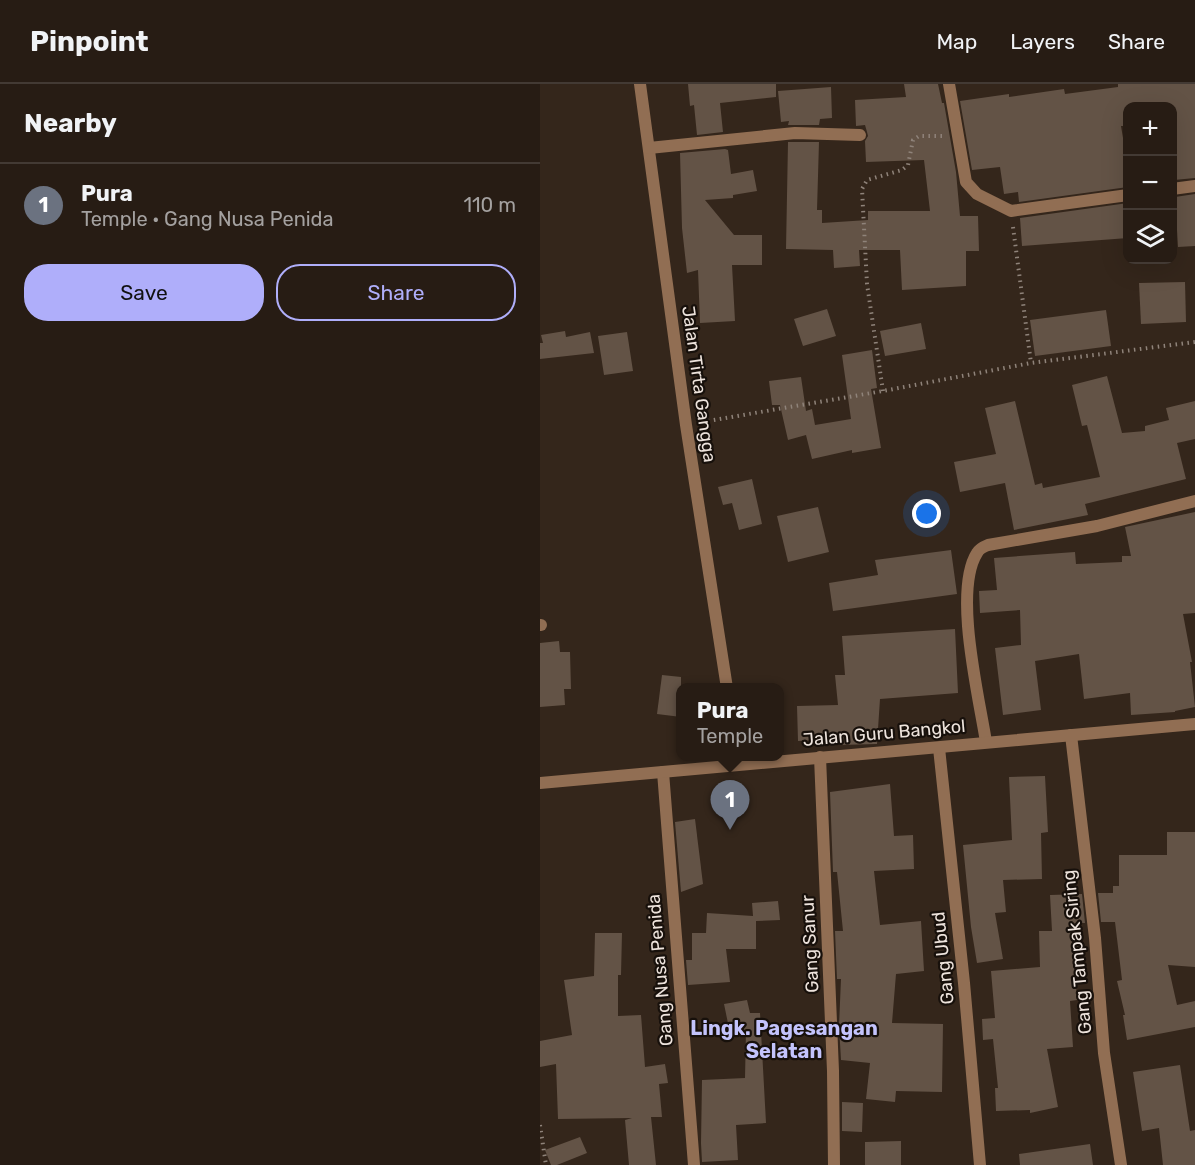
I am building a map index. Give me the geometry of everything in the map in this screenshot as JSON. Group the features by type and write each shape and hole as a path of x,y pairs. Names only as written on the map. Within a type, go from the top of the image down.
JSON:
{"street":[{"name":"Jalan Tirta Gangga","path":"640,84 686,425 726,683"},
{"path":"949,84 966,182 977,194 1011,211 1123,196"},
{"path":"649,148 795,133 860,135"},
{"path":"1177,188 1195,186"},
{"path":"986,742 968,627 968,583 972,563 978,550 988,545 1097,526 1195,501"},
{"name":"Jalan Guru Bangkol","path":"784,759 939,748 1195,724"},
{"name":"Gang Tampak Siring","path":"1071,735 1095,938 1104,1053 1121,1165"},
{"name":"Gang Ubud","path":"939,748 964,983 980,1165"},
{"name":"Gang Sanur","path":"819,757 833,1071 834,1165"},
{"name":"Jalan Guru Bangkol","path":"540,783 663,772 739,761"},
{"name":"Gang Nusa Penida","path":"663,772 694,1165"}],"path":[{"path":"883,391 867,284 862,189 867,180 902,170 908,165 911,144 919,136 958,135"},
{"path":"1011,211 1031,363"},
{"path":"686,425 1031,363 1195,342"},
{"path":"540,1125 546,1165"}],"building":[{"path":"688,84 776,84 776,97 720,103 723,132 697,135 694,105 690,106"},
{"path":"904,84 938,84 942,103 944,103 956,172 960,216 978,216 979,251 966,251 966,286 902,290 900,250 859,250 860,266 834,268 833,250 786,249 788,142 819,142 817,210 822,210 822,223 868,220 868,211 930,211 924,160 866,162 867,132 865,125 856,126 855,100 906,97"},
{"path":"1118,84 1195,84 1195,178 1177,180 1177,102 1123,102 1123,126 1121,126 1123,188 1019,202 1018,192 1004,194 1000,167 972,170 960,101 1064,89 1065,94 1118,87"},
{"path":"831,87 832,118 820,119 819,125 788,125 789,121 781,122 778,91"},
{"path":"728,150 731,174 753,170 757,191 733,195 733,198 705,200 734,235 762,235 762,265 732,265 735,321 700,323 698,270 687,273 682,228 680,153"},
{"path":"1195,194 1195,246 1178,247 1177,197"},
{"path":"1123,204 1123,238 1022,246 1020,218"},
{"path":"1185,282 1186,322 1141,324 1139,283"},
{"path":"827,309 836,336 803,346 794,319"},
{"path":"1106,310 1111,346 1035,356 1030,320"},
{"path":"921,323 926,349 885,356 880,331"},
{"path":"565,331 566,337 590,332 594,353 540,359 540,343 543,343 541,335"},
{"path":"627,332 633,371 604,375 598,336"},
{"path":"872,350 877,388 871,389 881,448 852,453 852,450 812,459 806,435 788,440 780,405 772,405 769,381 801,377 806,411 812,409 815,425 851,419 842,355"},
{"path":"1107,376 1122,433 1145,431 1145,426 1169,420 1166,408 1195,401 1195,439 1177,443 1186,479 1085,504 1088,515 1014,530 1005,483 960,492 954,462 996,454 985,408 1015,401 1035,485 1042,483 1043,488 1100,477 1087,425 1082,426 1072,385"},
{"path":"752,479 762,524 739,530 732,503 723,505 718,487"},
{"path":"818,507 829,552 788,562 777,516"},
{"path":"1195,512 1195,613 1183,614 1192,662 1190,662 1195,707 1175,712 1131,715 1130,693 1084,699 1079,654 1035,661 1041,710 1003,715 995,648 1021,645 1020,610 980,613 979,591 997,590 994,558 1075,552 1076,564 1122,562 1122,556 1131,556 1125,527"},
{"path":"951,550 957,594 833,611 829,583 878,575 875,560"},
{"path":"955,629 958,693 880,699 877,744 839,745 839,739 798,741 797,706 838,705 835,675 845,675 842,636"},
{"path":"559,641 560,652 570,652 571,689 564,689 565,705 540,707 540,643"},
{"path":"662,675 681,677 681,683 676,683 676,716 657,714"},
{"path":"1045,776 1048,832 1041,833 1042,879 1003,880 1006,912 995,913 1003,959 977,963 963,845 1012,840 1009,777"},
{"path":"890,784 894,836 913,835 914,869 874,871 880,925 921,921 924,971 896,974 892,1023 943,1024 942,1092 896,1091 895,1102 866,1099 870,1063 841,1060 839,1026 841,979 837,979 835,931 843,931 837,872 833,872 830,792"},
{"path":"695,819 703,884 681,892 675,822"},
{"path":"1167,832 1195,832 1195,967 1168,965 1177,1005 1195,1001 1195,1027 1127,1040 1123,1015 1125,1015 1117,981 1122,980 1115,922 1101,922 1098,893 1113,893 1113,886 1119,886 1119,855 1167,855"},
{"path":"1082,894 1085,923 1078,923 1078,957 1074,957 1077,1000 1070,1001 1073,1047 1047,1049 1058,1107 1030,1113 1030,1110 996,1111 995,1088 998,1088 993,1039 983,1040 982,1019 995,1018 991,971 1040,967 1039,931 1052,931 1050,895"},
{"path":"778,901 780,920 756,921 756,949 726,949 730,982 688,985 686,960 692,960 692,933 706,933 707,913 753,916 752,903"},
{"path":"595,933 622,933 621,975 618,975 618,1016 641,1015 645,1067 665,1064 668,1083 659,1084 662,1117 651,1117 656,1165 629,1165 625,1120 632,1118 558,1119 556,1064 540,1067 540,1041 572,1035 564,980 594,976"},
{"path":"747,1000 750,1013 760,1013 766,1123 736,1125 738,1160 702,1162 702,1080 745,1078 746,1030 730,1033 724,1004"},
{"path":"1180,1065 1190,1131 1195,1130 1195,1165 1163,1165 1159,1128 1142,1131 1133,1072"},
{"path":"842,1102 863,1103 862,1132 842,1131"},
{"path":"580,1137 587,1153 557,1165 551,1165 545,1150"},
{"path":"901,1141 901,1165 865,1165 865,1142"},
{"path":"1090,1144 1093,1165 1020,1165 1019,1154"}],"place":[{"name":"Pura","path":"730,830"}],"district":[{"name":"Lingk. Pagesangan Selatan","path":"784,1040"}]}
